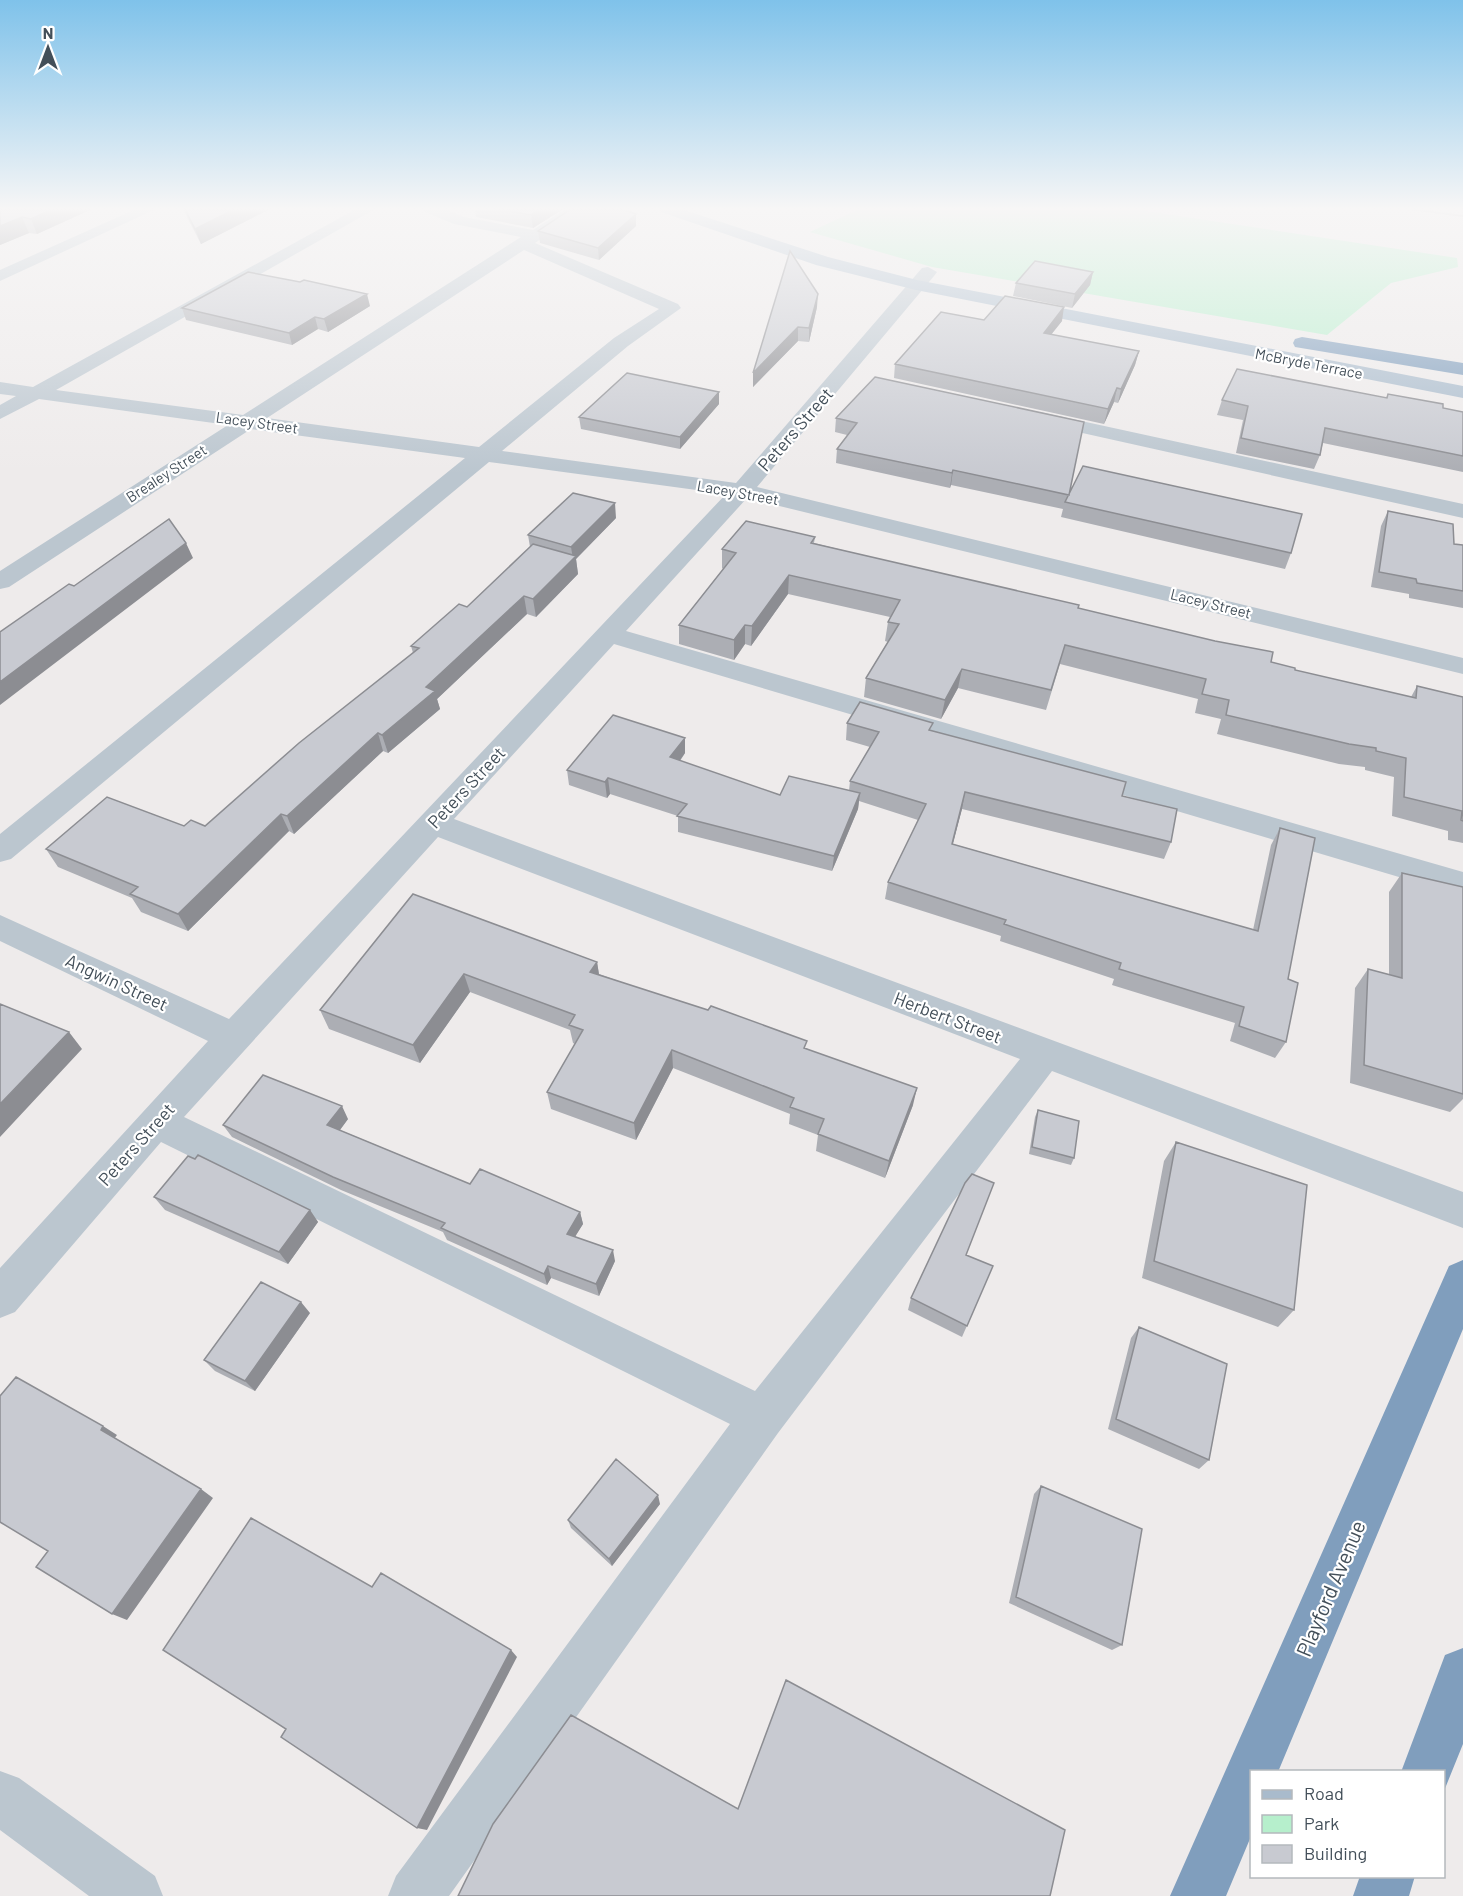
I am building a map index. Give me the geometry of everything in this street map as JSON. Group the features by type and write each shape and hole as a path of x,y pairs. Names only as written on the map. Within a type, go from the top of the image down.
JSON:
{"highway":[{"path":"1302,343 1463,371"},
{"name":"Playford Avenue","path":"1252,1770 1463,1280"},
{"path":"1428,1770 1463,1673"},
{"name":"Playford Avenue","path":"1198,1896 1250,1775"},
{"path":"1381,1896 1387,1878"}],"main road":[{"name":"McBryde Terrace","path":"1009,297 1367,374 1463,392"},
{"name":"McBryde Terrace","path":"1035,297 1302,343"},
{"path":"1241,331 1237,341 1315,355 1367,374"}],"street":[{"path":"0,413 207,297"},
{"name":"Brealey Street","path":"0,582 437,297"},
{"path":"0,851 621,342 672,308 650,297"},
{"name":"Peters Street","path":"0,1298 156,1121 607,634 742,490 853,377 909,297"},
{"name":"Lacey Street","path":"0,388 742,490 1074,569 1463,666"},
{"path":"1025,415 1463,511"},
{"path":"607,634 1463,884"},
{"name":"Herbert Street","path":"433,823 1463,1210"},
{"name":"Angwin Street","path":"0,927 234,1037"},
{"path":"417,1896 762,1417 1045,1053"},
{"path":"156,1121 762,1417"},
{"path":"0,1797 135,1896"}],"green space":[{"path":"1109,297 1373,297 1327,335"}],"building":[{"path":"201,297 361,297 324,319 315,317 289,333 182,308"},
{"path":"776,297 817,297 809,328 798,327 753,373"},
{"path":"1004,297 1064,307 1044,333 1139,351 1121,389 1117,388 1108,409 895,364 941,312 984,320"},
{"path":"1237,369 1387,398 1388,394 1443,404 1443,408 1463,412 1463,456 1325,428 1320,455 1241,438 1248,406 1222,400"},
{"path":"627,373 719,392 680,437 579,417"},
{"path":"875,377 1084,422 1069,495 953,470 952,473 837,449 857,423 836,418"},
{"path":"1083,466 1302,514 1291,553 1065,502"},
{"path":"573,493 615,503 571,547 528,535"},
{"path":"1388,511 1453,524 1454,544 1463,545 1463,591 1417,583 1416,579 1379,572"},
{"path":"169,519 186,543 0,682 0,632 69,584 74,586"},
{"path":"746,521 815,537 811,543 1079,605 1078,608 1215,641 1273,652 1271,662 1295,668 1295,670 1416,698 1417,686 1463,697 1463,821 1461,820 1462,811 1404,797 1406,758 1376,751 1376,748 1349,744 1226,715 1229,700 1202,694 1206,679 1065,645 1051,690 962,669 945,700 866,678 899,624 888,622 900,600 789,575 752,626 745,625 734,640 679,625 736,553 722,549"},
{"path":"533,544 576,556 533,599 524,596 426,687 435,691 382,735 378,733 287,816 281,814 178,914 130,894 138,887 46,849 107,797 184,826 191,820 205,826 299,743 419,648 411,646 459,604 467,607"},
{"path":"860,702 933,723 929,730 1126,782 1122,796 1177,809 1171,842 965,792 952,844 1258,931 1280,828 1315,838 1288,979 1298,983 1286,1042 1239,1026 1244,1007 1119,969 1121,963 1004,924 1006,920 888,882 926,804 850,781 879,732 847,723"},
{"path":"613,715 685,738 670,757 780,795 789,776 860,793 834,856 677,816 687,804 608,778 605,782 567,770"},
{"path":"1402,873 1463,887 1463,1094 1364,1065 1368,969 1402,978"},
{"path":"413,894 597,962 590,972 708,1010 711,1006 807,1041 804,1048 917,1088 889,1161 818,1134 824,1119 790,1107 794,1098 672,1050 634,1123 547,1092 583,1030 569,1025 575,1015 464,974 413,1045 320,1010"},
{"path":"0,1004 69,1032 0,1104"},
{"path":"263,1075 342,1106 327,1125 470,1184 480,1169 580,1212 567,1234 613,1250 596,1284 548,1266 544,1274 441,1228 445,1223 333,1177 223,1125"},
{"path":"1038,1110 1079,1121 1074,1158 1032,1147"},
{"path":"1176,1142 1307,1185 1294,1310 1154,1261"},
{"path":"198,1155 310,1210 279,1252 154,1197 188,1156 195,1159"},
{"path":"972,1174 994,1183 966,1255 993,1266 967,1326 911,1298 965,1183"},
{"path":"261,1282 301,1302 245,1381 204,1360"},
{"path":"1139,1327 1227,1364 1209,1460 1116,1419"},
{"path":"16,1377 103,1426 101,1430 201,1489 112,1614 36,1567 48,1551 0,1522 0,1396"},
{"path":"616,1459 658,1495 609,1559 568,1520"},
{"path":"1041,1486 1142,1529 1122,1645 1016,1597"},
{"path":"251,1518 372,1587 381,1573 511,1650 417,1828 281,1737 286,1729 163,1650"},
{"path":"786,1680 1065,1830 1050,1896 458,1896 493,1824 571,1715 738,1809"}]}
